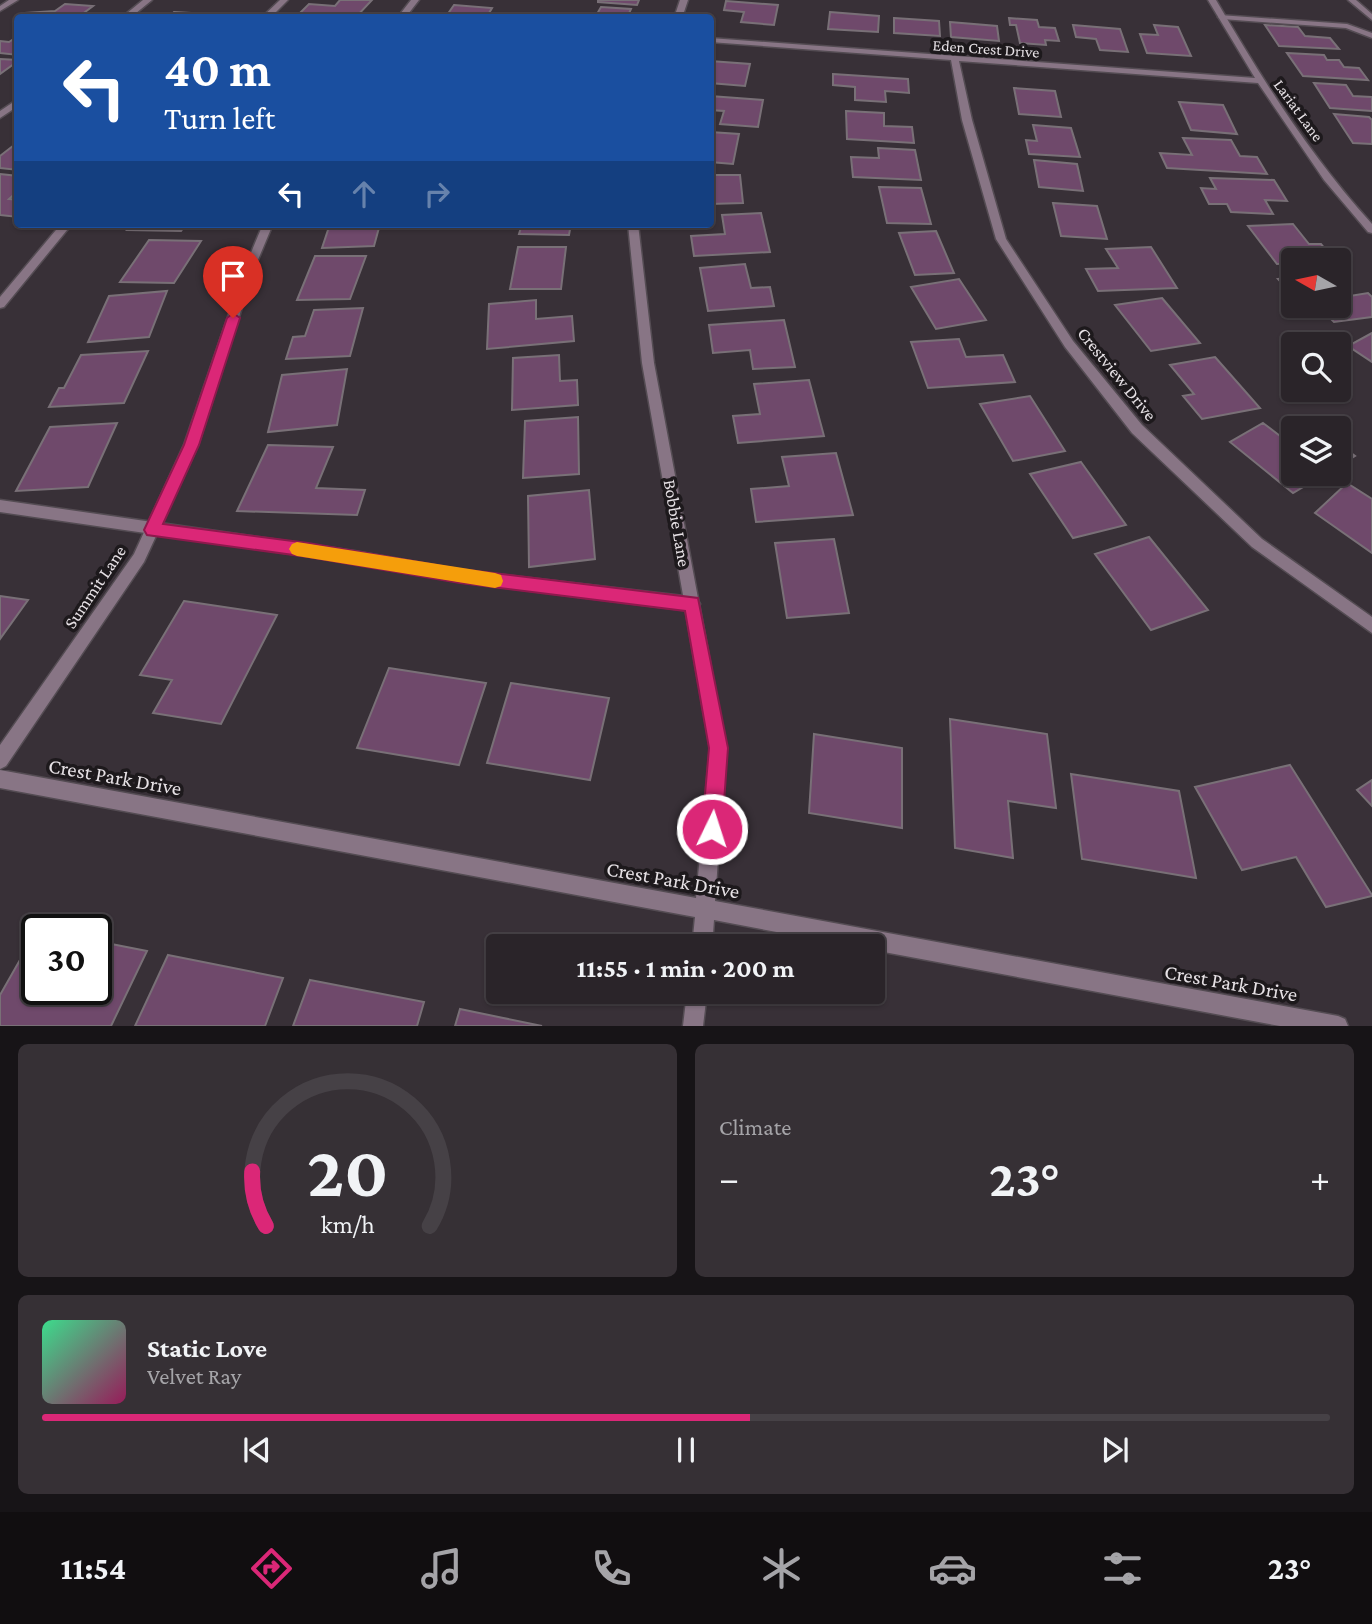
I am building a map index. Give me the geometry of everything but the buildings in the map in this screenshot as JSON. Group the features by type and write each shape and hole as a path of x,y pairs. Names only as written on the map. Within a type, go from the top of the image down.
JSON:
{"street":[{"path":"0,9 14,0"},
{"path":"130,14 148,0"},
{"path":"269,14 284,0"},
{"path":"404,14 415,0"},
{"name":"Lariat Lane","path":"1212,0 1259,81 1352,208 1372,230"},
{"path":"1352,0 1372,18"},
{"path":"1222,17 1347,26 1372,36"},
{"name":"Eden Crest Drive","path":"714,40 1259,81"},
{"name":"Crestview Drive","path":"955,60 967,120 1001,239 1069,344 1138,429 1257,543 1372,626"},
{"path":"0,304 64,228"},
{"name":"Summit Lane","path":"0,760 139,558 191,445 250,267 266,228"},
{"name":"Bobbie Lane","path":"634,228 648,363 718,748 703,934"},
{"path":"0,506 152,530 239,540 460,576 692,604"},
{"name":"Crest Park Drive","path":"0,779 1338,1026"},
{"path":"693,1026 695,1004"}],"slow traffic":[{"path":"297,549 495,581"}],"route":[{"path":"233,318 191,445 152,530 308,550 460,576 692,604 718,748 712,829"}]}
